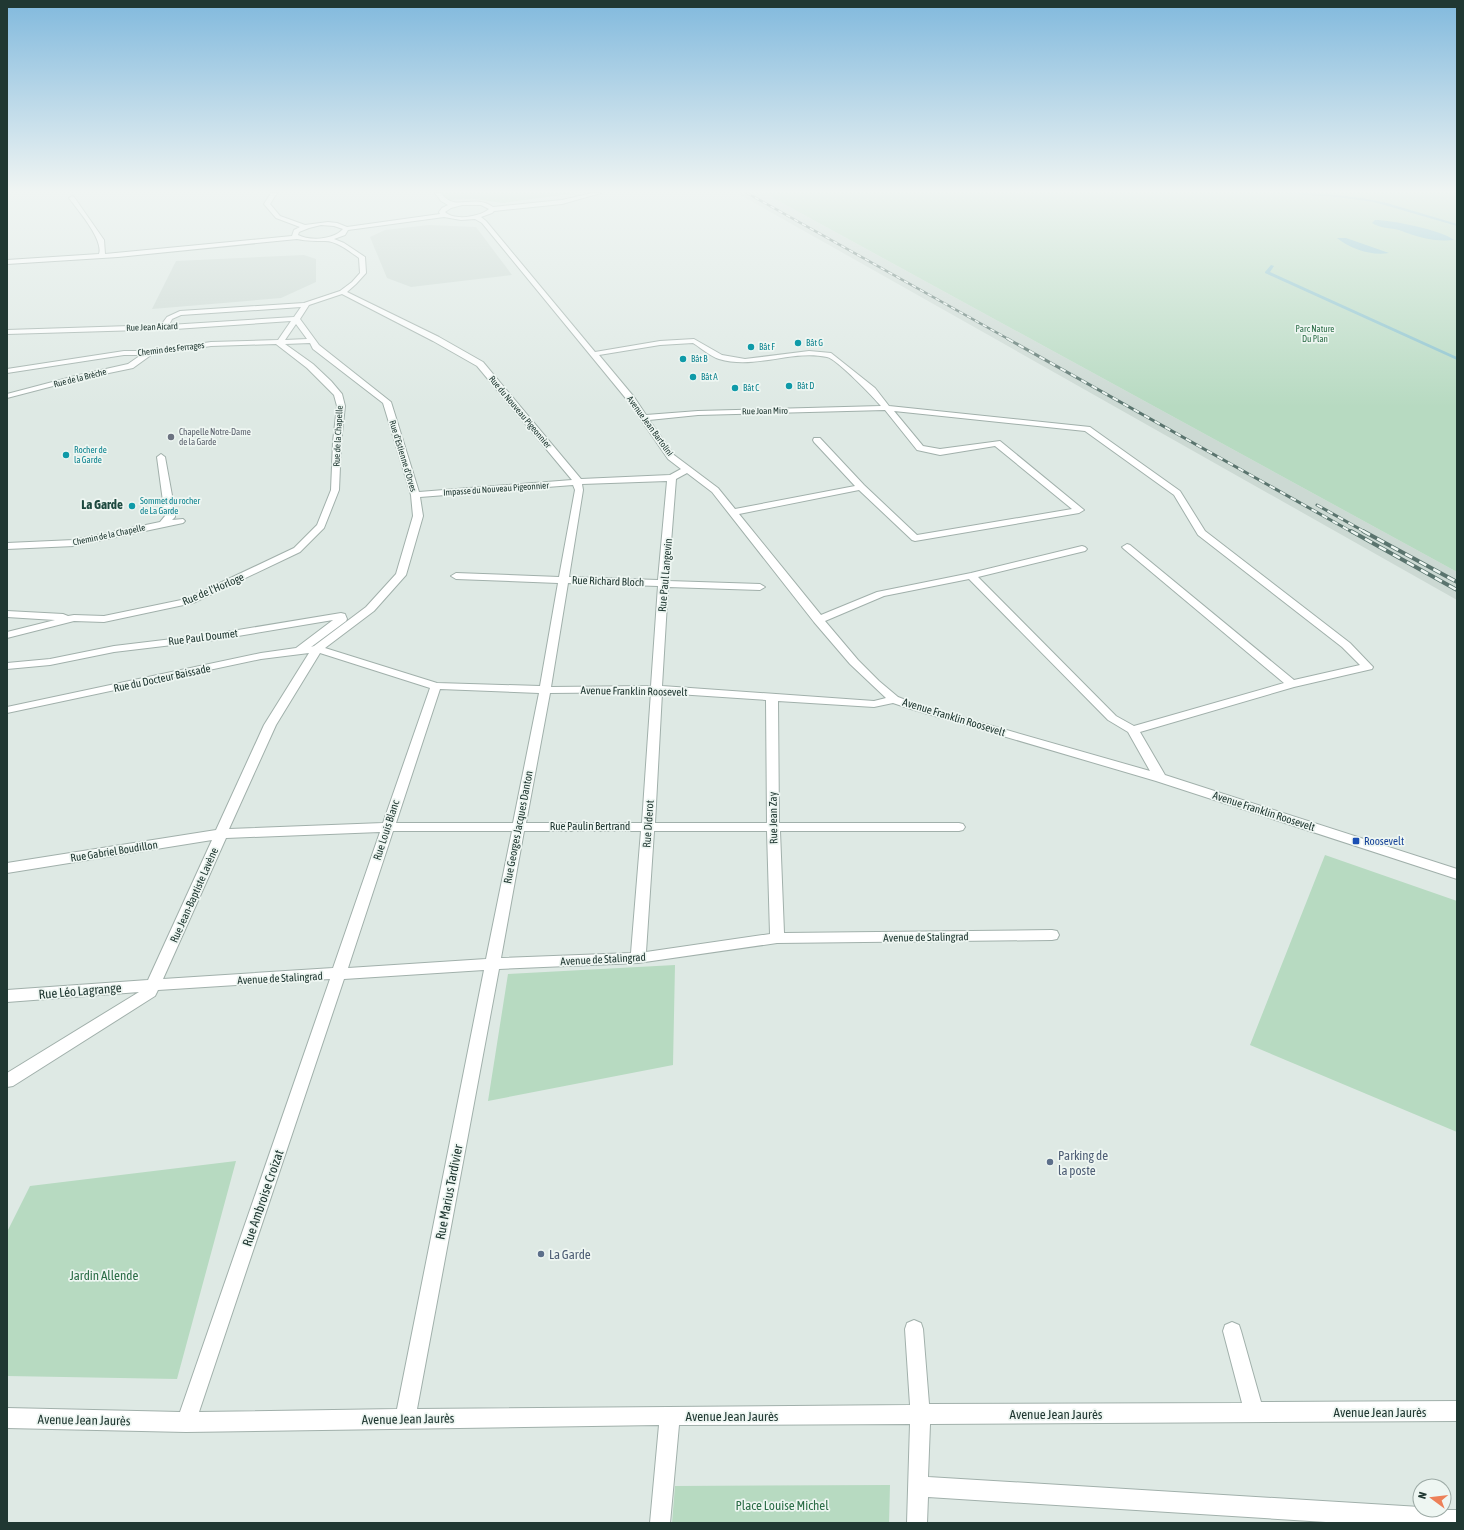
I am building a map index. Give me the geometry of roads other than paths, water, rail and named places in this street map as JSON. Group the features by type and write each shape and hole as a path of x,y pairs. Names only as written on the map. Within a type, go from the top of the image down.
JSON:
{"street":[{"path":"164,327 169,318 180,313 306,305 342,292 354,283 362,272 362,264"},
{"name":"Avenue Jean Bartolini","path":"519,264 594,354 644,418 671,457 715,490 818,620 854,662 894,699"},
{"name":"Rue du Nouveau Pigeonnier","path":"342,292 436,339 480,364 576,478 577,482"},
{"path":"279,343 306,305"},
{"name":"Rue Jean Aicard","path":"7,332 164,327 296,319"},
{"name":"Rue d'Estienne d'Orves","path":"296,319 316,347 387,402 415,495 418,516 401,575 370,609 317,648"},
{"name":"Chemin des Ferrages","path":"7,371 124,353 149,353 211,344 312,341"},
{"path":"594,354 660,343 694,342 720,357 745,361 809,353 831,355 872,390 920,448 940,452 998,444 1079,510 915,538 861,487 817,440"},
{"name":"Rue de la Chapelle","path":"279,343 310,366 338,394 341,406 337,442 335,490"},
{"name":"Rue de la Brèche","path":"8,399 78,377 130,366 149,353"},
{"name":"Rue Joan Miro","path":"644,418 698,413 886,408 1087,429 1177,493 1201,533 1346,645 1368,667 1292,684"},
{"path":"161,457 170,512 170,517 164,523"},
{"path":"672,478 687,469"},
{"name":"Impasse du Nouveau Pigeonnier","path":"415,495 577,482 672,478"},
{"name":"Rue Paul Langevin","path":"657,689 672,478"},
{"path":"545,690 579,490 577,482"},
{"path":"732,512 861,487"},
{"name":"Rue de l'Horloge","path":"7,635 74,618 104,619 189,601 297,550 321,526 335,490"},
{"name":"Chemin de la Chapelle","path":"7,546 74,543 164,523 180,521"},
{"path":"1127,546 1292,684"},
{"path":"818,620 881,594 971,576 1082,549"},
{"name":"Rue Richard Bloch","path":"456,576 760,587"},
{"path":"971,576 1112,718 1133,730 1160,778"},
{"path":"7,614 74,618"},
{"name":"Rue Paul Doumet","path":"7,666 50,662 114,649 214,637 341,616 342,619 298,651"},
{"name":"Rue du Docteur Baissade","path":"7,710 261,656 317,648"},
{"name":"Avenue Franklin Roosevelt","path":"317,648 436,686 545,690 657,689 874,704 894,699 915,707 1160,778 1457,874"},
{"name":"Rue Jean-Baptiste Lavène","path":"7,1081 150,992 270,725 317,648"},
{"path":"1133,730 1292,684"},
{"name":"Rue Louis Blanc","path":"339,974 387,827 436,686"},
{"name":"Rue Diderot","path":"638,958 657,689"},
{"name":"Rue Georges Jacques Danton","path":"492,964 545,690"},
{"name":"Rue Jean Zay","path":"772,697 773,826 778,938"},
{"name":"Rue Paulin Bertrand","path":"221,834 387,827 959,827"},
{"name":"Rue Gabriel Boudillon","path":"7,868 221,834"},
{"name":"Avenue de Stalingrad","path":"153,985 492,964 638,958 778,938 1052,935"},
{"name":"Rue Marius Tardivier","path":"405,1419 492,964"},
{"name":"Rue Ambroise Croizat","path":"186,1422 339,974"},
{"name":"Rue Léo Lagrange","path":"7,996 153,985"},
{"path":"914,1329 920,1415 917,1523"},
{"path":"1232,1331 1254,1413"},
{"name":"Avenue Jean Jaurès","path":"7,1418 186,1422 670,1416 1457,1411"},
{"path":"660,1523 670,1416"},
{"path":"918,1486 1457,1520"}],"waterway":[{"path":"1272,266 1267,272 1457,359"}],"railway":[{"path":"875,264 1010,340"},
{"path":"1008,339 1352,532"},
{"path":"1317,505 1365,532"},
{"path":"1351,531 1457,590"},
{"path":"1363,531 1457,582"}],"place":[{"name":"Bât G","path":"798,343"},
{"name":"Bât F","path":"751,347"},
{"name":"Bât B","path":"683,359"},
{"name":"Bât A","path":"693,377"},
{"name":"Bât D","path":"789,386"},
{"name":"Bât C","path":"735,388"},
{"name":"Chapelle Notre-Dame de la Garde","path":"171,437"},
{"name":"Rocher de la Garde","path":"66,455"},
{"name":"Sommet du rocher de La Garde","path":"132,506"},
{"name":"Roosevelt","path":"1356,841"},
{"name":"Parking de la poste","path":"1050,1162"},
{"name":"La Garde","path":"541,1254"}],"district":[{"name":"La Garde","path":"102,504"}],"park label":[{"name":"Parc Nature Du Plan","path":"1315,334"},
{"name":"Jardin Allende","path":"104,1275"},
{"name":"Place Louise Michel","path":"782,1505"}]}
